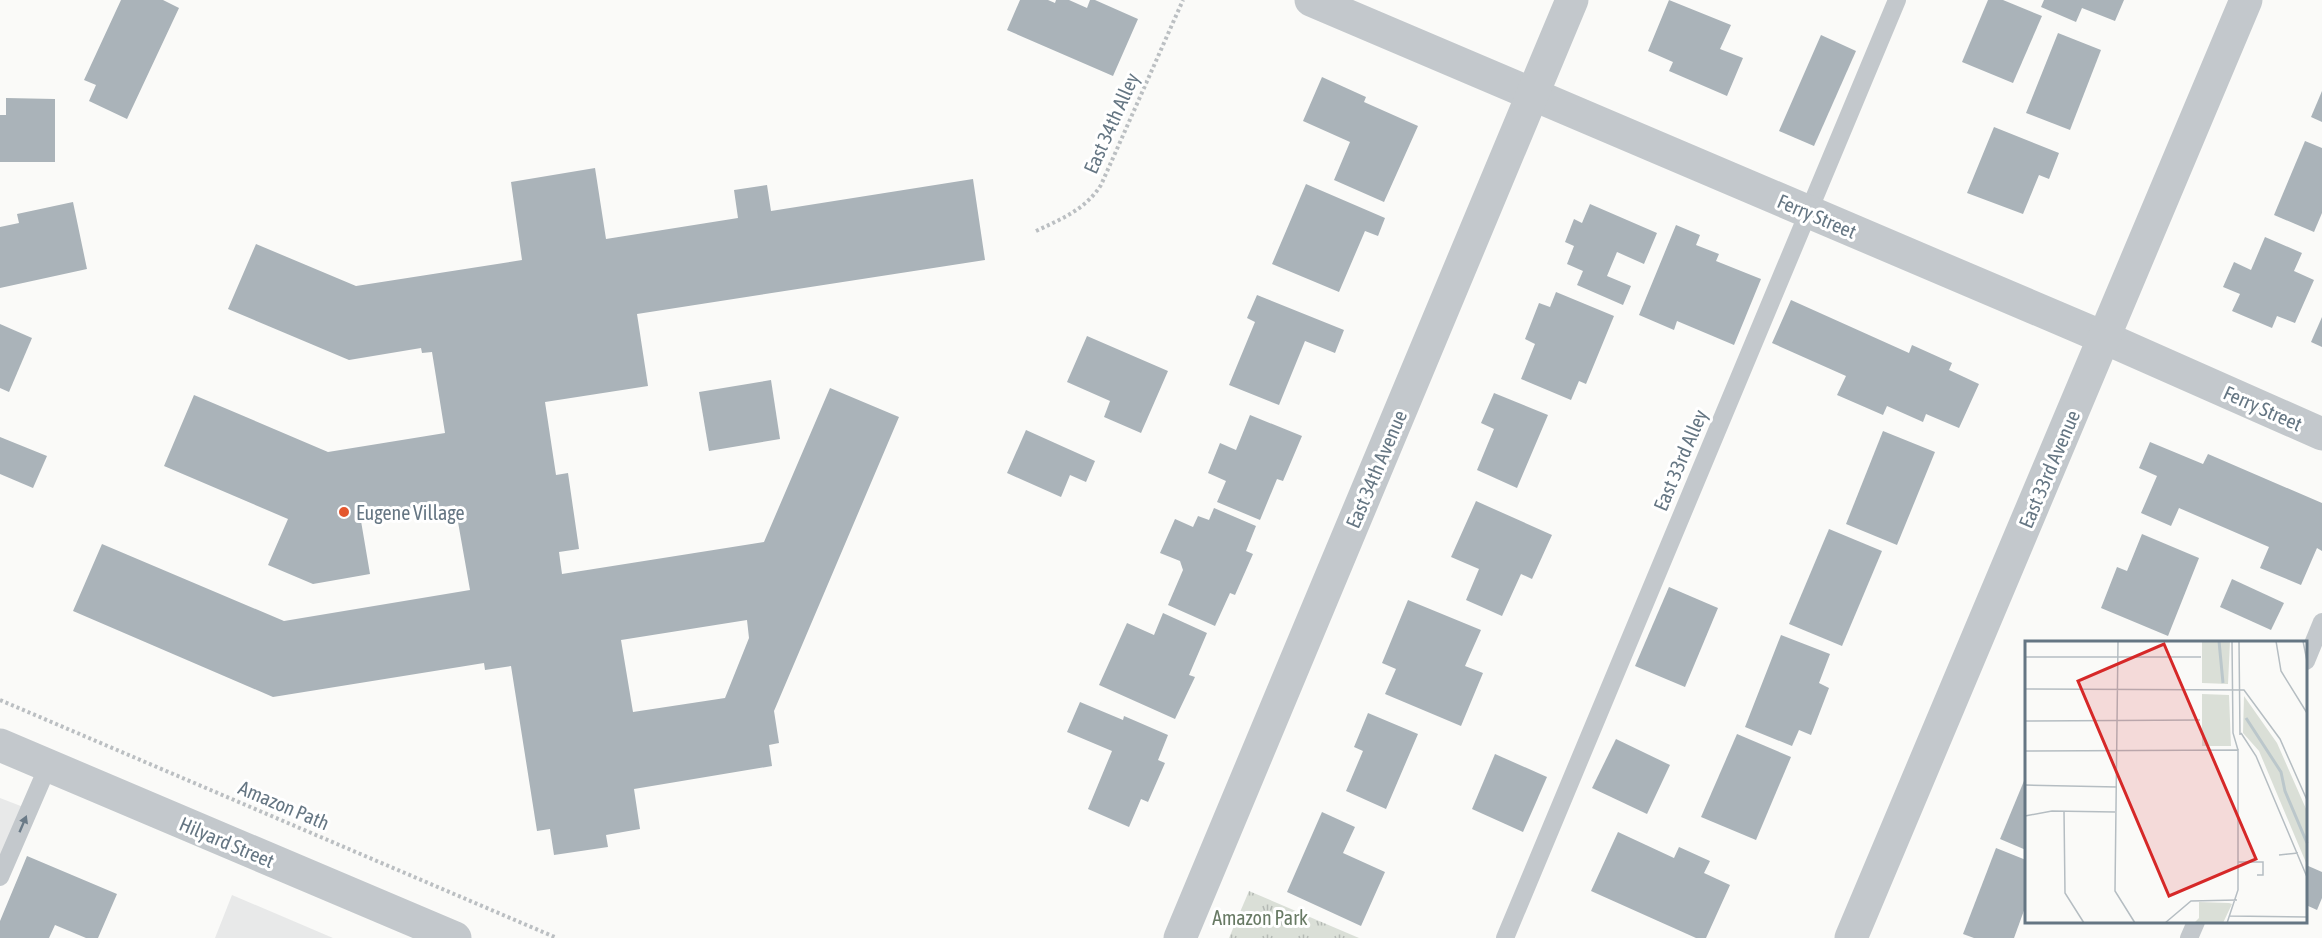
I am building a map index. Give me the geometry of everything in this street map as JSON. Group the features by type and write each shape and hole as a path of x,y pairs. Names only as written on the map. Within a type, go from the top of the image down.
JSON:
{"street":[{"name":"Ferry Street","path":"1311,0 2105,338 2322,434"},
{"name":"East 34th Avenue","path":"1180,938 1572,0"},
{"name":"East 33rd Avenue","path":"1851,938 2246,0"},
{"name":"Hilyard Street","path":"0,745 455,938"}],"lane":[{"name":"East 33rd Alley","path":"1505,938 1897,0"},
{"path":"2307,659 2322,622"},
{"path":"0,877 48,766"},
{"path":"2189,938 2195,923"}],"path":[{"name":"East 34th Alley","path":"1036,231 1080,209 1093,197 1101,185 1183,0"},
{"name":"Amazon Path","path":"0,700 557,938"}],"shaded area":[{"path":"0,798 31,810 0,884"},
{"path":"232,895 333,938 215,938"}],"green space":[{"name":"Amazon Park","path":"1249,891 1359,938 1229,938"}],"building":[{"path":"121,0 163,0 179,8 127,119 89,101 96,85 84,80"},
{"path":"1020,0 1048,0 1055,3 1056,0 1069,0 1087,8 1090,0 1095,0 1138,19 1113,76 1007,30"},
{"path":"1669,0 1731,25 1720,49 1743,58 1727,96 1669,71 1673,62 1648,51"},
{"path":"1988,0 2003,0 2042,16 2013,83 1962,62"},
{"path":"2044,0 2124,0 2115,21 2082,8 2076,22 2041,7"},
{"path":"2058,33 2101,50 2070,130 2026,113"},
{"path":"1821,35 1856,51 1814,146 1779,131"},
{"path":"1322,77 1366,97 1364,102 1418,126 1384,202 1334,180 1350,142 1303,121"},
{"path":"2322,91 2322,122 2311,117"},
{"path":"6,98 55,99 55,162 0,162 0,115 6,115"},
{"path":"1994,127 2059,153 2049,179 2039,175 2023,214 1967,193"},
{"path":"2305,141 2322,148 2322,213 2314,232 2274,215"},
{"name":"Eugene Village","path":"595,168 606,239 738,218 734,190 767,185 771,211 973,179 985,260 637,314 648,386 545,402 556,475 568,473 579,549 559,552 562,574 764,542 830,388 899,417 774,711 779,743 769,745 772,766 634,789 640,829 606,835 608,847 554,855 550,829 537,831 511,666 485,670 484,663 273,697 73,611 102,544 284,621 470,590 455,505 361,521 370,574 313,584 268,565 288,519 164,466 194,395 328,452 445,433 432,352 422,353 421,348 349,360 228,309 256,244 356,286 522,260 511,182","holes":["747,620 749,638 725,698 633,712 621,640"]},
{"path":"1306,184 1385,218 1378,236 1365,231 1339,292 1272,264"},
{"path":"73,202 87,269 0,288 0,227 19,223 17,214"},
{"path":"1590,204 1657,233 1644,264 1617,252 1607,276 1631,286 1623,305 1577,285 1583,271 1567,264 1574,246 1565,242 1574,219 1582,223"},
{"path":"1676,225 1700,235 1696,245 1719,254 1716,261 1761,279 1734,345 1677,321 1674,330 1639,315"},
{"path":"2265,237 2302,253 2294,271 2314,280 2295,323 2277,316 2272,328 2232,311 2240,294 2223,287 2234,262 2251,270"},
{"path":"1556,292 1614,316 1586,384 1579,381 1571,400 1521,379 1535,344 1525,339 1539,303 1550,307"},
{"path":"1257,295 1344,330 1335,353 1305,341 1279,405 1229,385 1255,322 1247,318"},
{"path":"1791,300 1909,353 1912,345 1952,363 1949,370 1979,384 1959,428 1926,414 1923,422 1887,406 1883,415 1837,395 1846,376 1772,343"},
{"path":"2322,317 2322,347 2311,342"},
{"path":"0,324 32,338 9,392 0,388"},
{"path":"1087,336 1168,371 1141,433 1104,417 1110,401 1067,382"},
{"path":"771,380 780,439 709,451 699,392"},
{"path":"1494,393 1548,415 1517,488 1477,470 1494,429 1481,423"},
{"path":"1250,415 1302,436 1283,481 1277,479 1260,520 1217,502 1226,481 1208,473 1220,443 1236,450"},
{"path":"1026,430 1095,461 1086,482 1070,475 1061,497 1007,473"},
{"path":"1883,431 1935,452 1897,545 1846,524"},
{"path":"0,437 47,456 33,488 0,474"},
{"path":"2150,442 2203,464 2208,454 2322,503 2322,551 2317,548 2301,585 2260,568 2269,547 2179,508 2171,526 2141,513 2157,476 2139,468"},
{"path":"1476,501 1552,535 1532,579 1521,574 1502,616 1466,600 1479,569 1451,557"},
{"path":"1214,508 1256,526 1246,551 1253,554 1235,595 1230,593 1215,626 1168,605 1183,570 1180,561 1160,553 1175,519 1193,527 1198,516 1209,520"},
{"path":"1829,529 1882,551 1842,646 1789,624"},
{"path":"2142,534 2199,558 2168,636 2101,608 2117,567 2127,571"},
{"path":"2232,579 2284,603 2271,630 2220,607"},
{"path":"1669,587 1718,608 1685,687 1635,666"},
{"path":"1408,600 1481,630 1465,666 1483,673 1461,726 1385,694 1396,669 1382,663"},
{"path":"1163,613 1207,633 1189,675 1195,677 1175,719 1099,685 1127,623 1154,635"},
{"path":"1781,635 1830,654 1819,683 1829,688 1811,735 1799,730 1792,746 1745,727"},
{"path":"1080,702 1123,720 1124,716 1168,735 1158,760 1165,763 1148,802 1141,799 1129,827 1088,809 1112,751 1067,732"},
{"path":"1368,713 1418,734 1386,809 1346,791 1363,751 1354,747"},
{"path":"1737,734 1791,757 1756,840 1701,817"},
{"path":"1616,739 1670,765 1647,814 1592,788"},
{"path":"1495,754 1547,777 1523,832 1472,809"},
{"path":"2025,778 2025,850 2000,839"},
{"path":"1322,812 1355,827 1343,853 1385,872 1361,926 1287,892"},
{"path":"1618,832 1674,858 1679,847 1710,861 1704,873 1730,885 1706,938 1696,938 1591,891"},
{"path":"1996,848 2025,860 2025,908 2014,938 1974,938 1963,934"},
{"path":"27,856 117,894 98,938 86,938 55,925 49,938 0,938 0,921"},
{"path":"2307,865 2322,872 2322,898 2317,910 2307,905"}],"place":[{"name":"Eugene Village","path":"344,512"}]}
